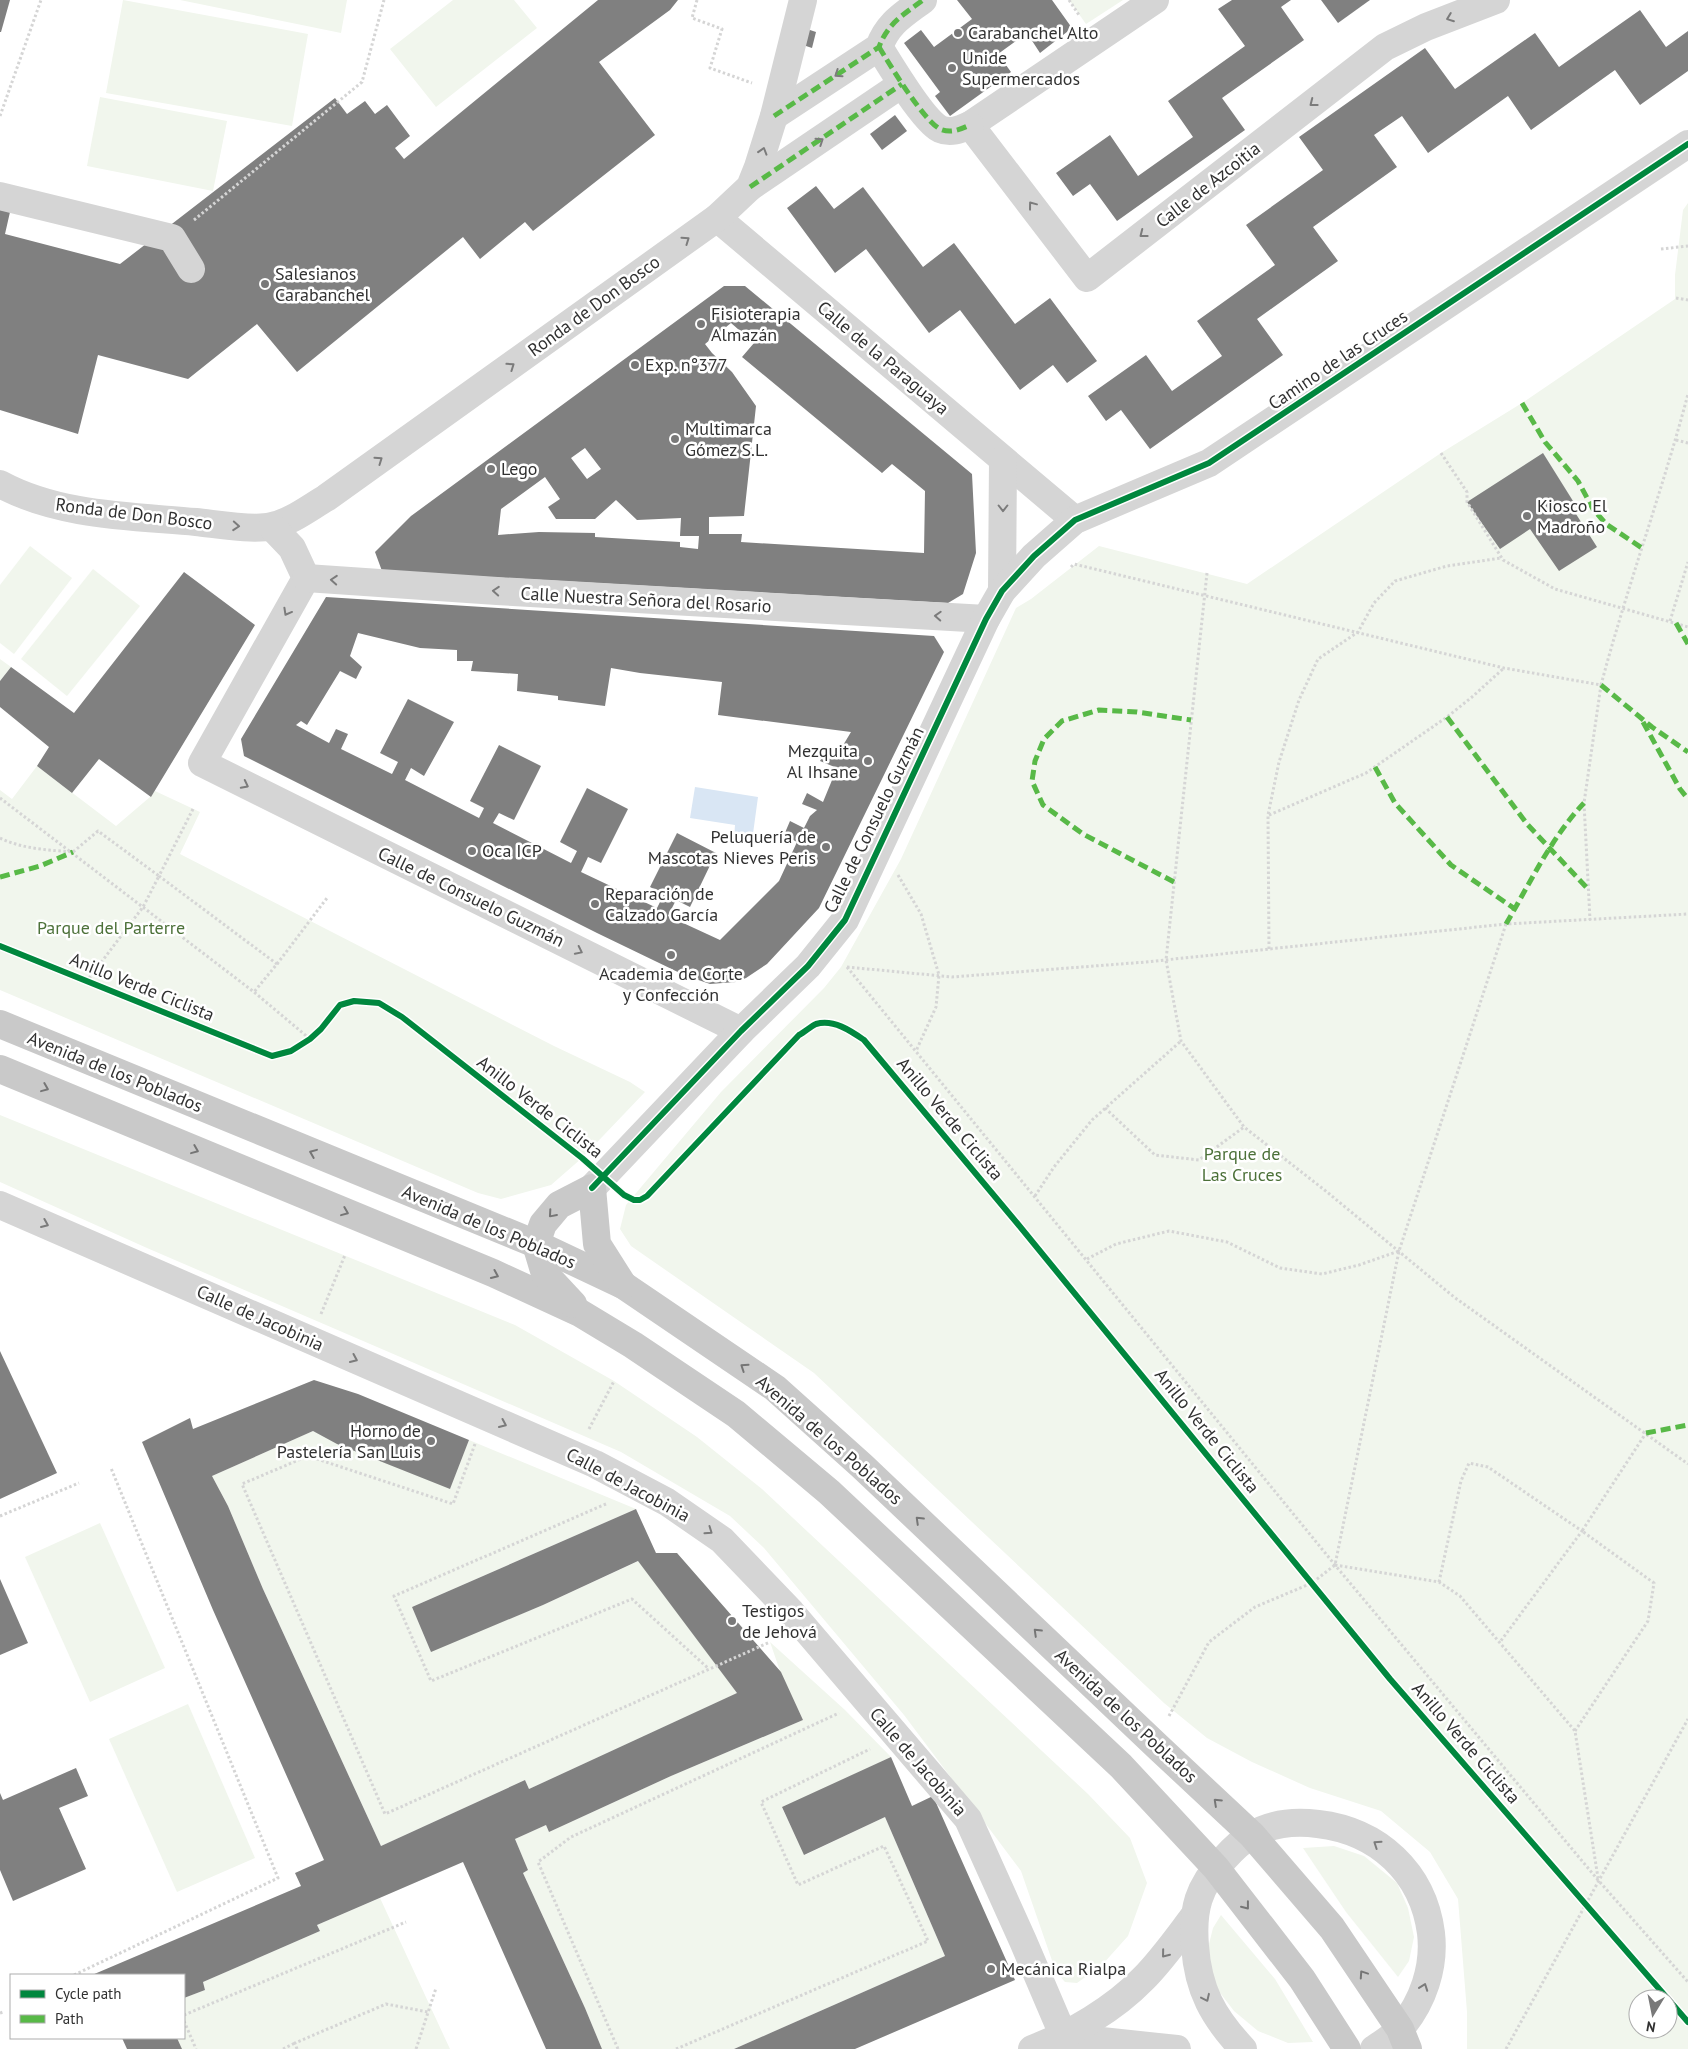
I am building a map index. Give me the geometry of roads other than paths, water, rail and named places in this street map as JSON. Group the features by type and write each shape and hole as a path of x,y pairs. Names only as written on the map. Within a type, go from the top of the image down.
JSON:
{"main road":[{"name":"Avenida de los Poblados","path":"0,1024 536,1244 623,1285 775,1388 862,1466 1252,1834 1332,1928 1404,2039"},
{"path":"0,1069 484,1269 580,1313 633,1345 736,1414 829,1492 1121,1766 1216,1868 1302,1979 1347,2049"},
{"path":"580,1313 545,1274 536,1244 543,1224 560,1205 592,1188 597,1244 623,1285"}],"street":[{"name":"Ronda de Don Bosco","path":"0,484 20,495 71,509 238,527 272,527 300,514 326,498 718,218 750,187 774,116 802,0"},
{"path":"774,116 879,47 884,32 895,21 923,0"},
{"path":"879,47 902,84 929,118 940,128 954,131 970,125 1155,0"},
{"name":"Calle de Azcoitia","path":"970,125 1087,278 1385,47 1426,27 1496,0"},
{"path":"750,187 902,84"},
{"name":"Camino de las Cruces","path":"1002,591 1034,556 1075,520 1209,463 1688,144"},
{"path":"0,196 172,238 191,268"},
{"name":"Calle de la Paraguaya","path":"718,218 1075,520"},
{"path":"1002,591 1003,460"},
{"path":"272,527 292,548 306,578"},
{"name":"Calle de Consuelo Guzmán","path":"306,578 202,763 741,1031"},
{"name":"Calle Nuestra Señora del Rosario","path":"306,578 986,619"},
{"name":"Calle de Consuelo Guzmán","path":"592,1188 741,1031 808,966 845,920 986,619 1002,591"},
{"name":"Calle de Jacobinia","path":"0,1205 595,1464 667,1502 722,1540 791,1612 968,1819 1064,2037"},
{"path":"1243,2049 1214,2013 1202,1989 1196,1962 1194,1916 1198,1896 1216,1868 1233,1849 1252,1834 1284,1823 1296,1822 1346,1828 1363,1835 1379,1845 1406,1871 1417,1888 1424,1905 1429,1923 1431,1952 1427,1980 1404,2039 1374,2049"},
{"path":"1032,2049 1064,2037 1127,1994 1143,1980 1194,1916"},
{"path":"1064,2037 1176,2049"}],"water":[{"path":"695,787 758,797 752,841 734,838 735,825 690,818"}],"place":[{"name":"Carabanchel Alto","path":"958,33"},
{"name":"Unide Supermercados","path":"952,68"},
{"name":"Salesianos Carabanchel","path":"265,284"},
{"name":"Fisioterapia Almazán","path":"701,324"},
{"name":"Exp. n°377","path":"635,365"},
{"name":"Multimarca Gómez S.L.","path":"675,439"},
{"name":"Lego","path":"491,469"},
{"name":"Kiosco El Madroño","path":"1527,516"},
{"name":"Mezquita Al Ihsane","path":"868,761"},
{"name":"Peluquería de Mascotas Nieves Peris","path":"826,847"},
{"name":"Oca ICP","path":"472,851"},
{"name":"Reparación de Calzado García","path":"595,904"},
{"name":"Academia de Corte y Confección","path":"671,955"},
{"name":"Horno de Pastelería San Luis","path":"431,1441"},
{"name":"Testigos de Jehová","path":"732,1621"},
{"name":"Mecánica Rialpa","path":"991,1969"}],"park label":[{"name":"Parque del Parterre","path":"111,928"},
{"name":"Parque de Las Cruces","path":"1242,1164"}]}
